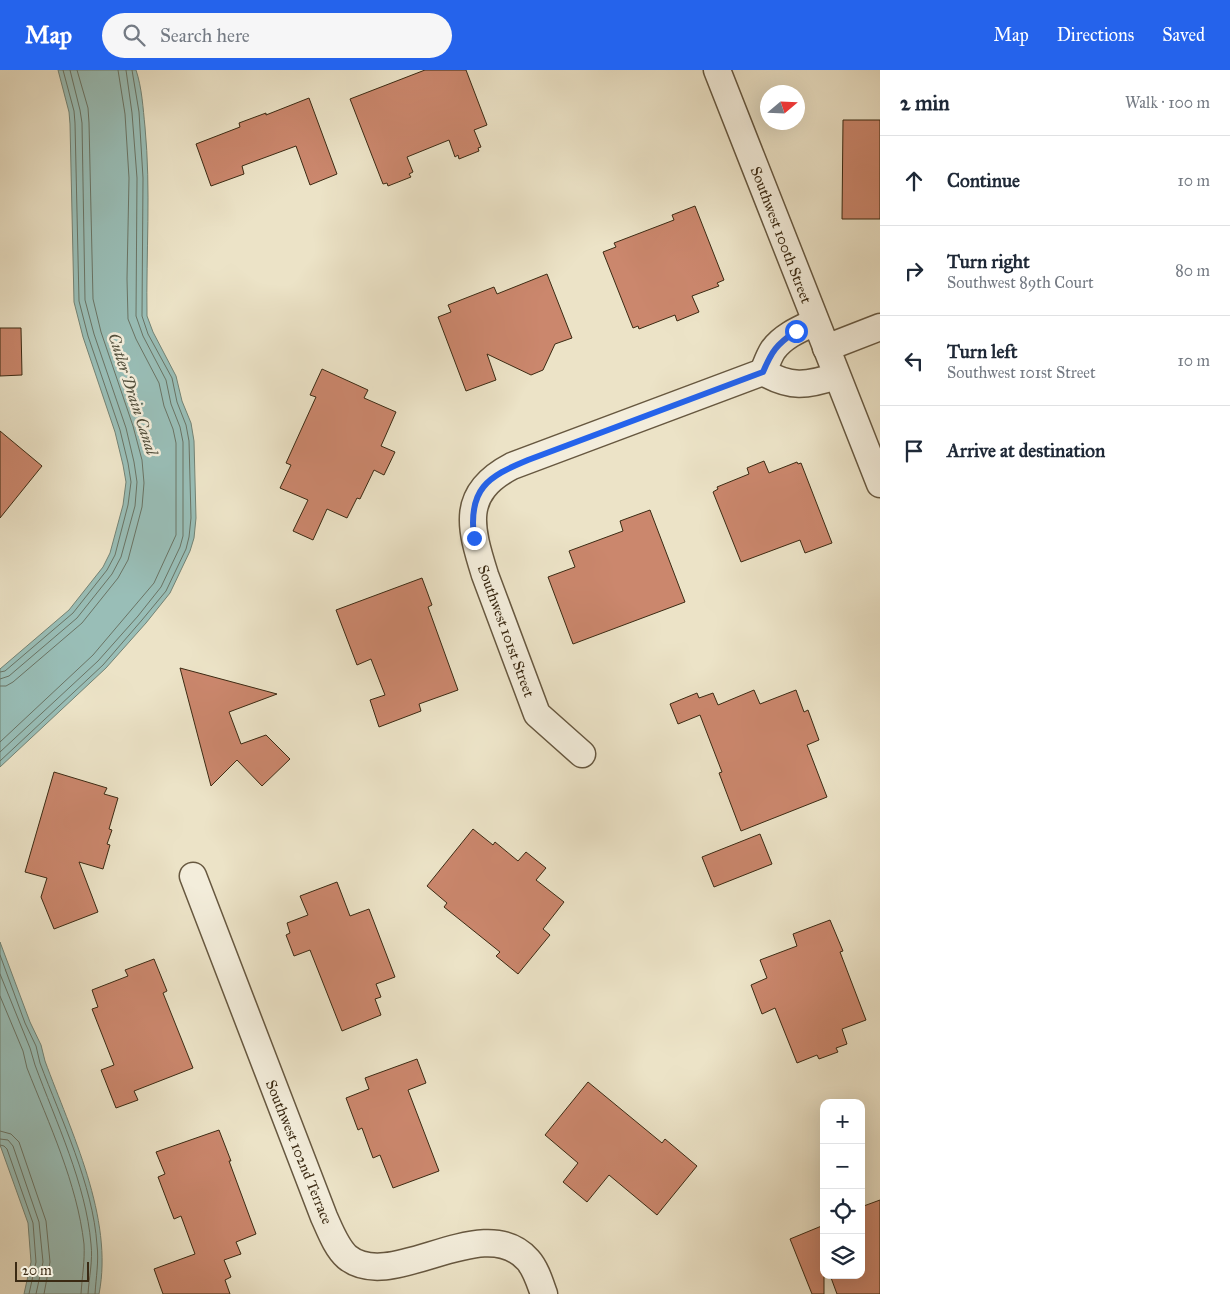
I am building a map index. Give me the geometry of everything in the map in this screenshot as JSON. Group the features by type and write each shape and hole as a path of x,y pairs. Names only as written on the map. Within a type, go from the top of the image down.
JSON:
{"street":[{"name":"Southwest 100th Street","path":"717,70 880,484"},
{"path":"816,322 784,339 772,351 763,372 778,381 792,384 809,384 836,376"},
{"path":"826,348 880,327"},
{"name":"Southwest 101st Street","path":"582,754 537,714 478,552 473,524 476,500 481,490 492,478 520,463 763,372"},
{"name":"Southwest 102nd Terrace","path":"193,876 324,1217 334,1239 347,1257 365,1266 384,1269 478,1245 495,1243 519,1252 529,1261 544,1294"}],"water":[{"name":"Cutler Drain Canal","path":"58,70 136,70 142,98 147,151 147,316 153,332 176,376 182,401 191,423 194,441 196,518 194,538 190,551 170,593 106,668 0,767 0,669 69,610 103,567 110,553 123,505 126,482 115,432 83,337 74,302 70,124 69,112"},
{"path":"0,942 30,1022 41,1045 45,1061 87,1176 101,1236 102,1265 99,1294 24,1294 31,1262 28,1223 0,1145"}],"building":[{"path":"425,70 466,70 487,125 474,130 481,147 478,148 479,151 459,159 458,155 455,157 449,140 407,157 413,172 409,174 411,177 388,186 387,183 383,184 350,99"},
{"path":"309,98 337,174 310,185 296,146 242,166 244,174 211,186 196,144 240,127 239,123 266,113 266,115"},
{"path":"843,120 880,120 880,219 842,219"},
{"path":"695,206 724,280 717,283 719,286 692,296 699,312 677,321 675,315 639,329 638,326 633,328 603,252 616,247 614,243 674,220 672,215"},
{"path":"547,274 572,338 555,344 543,370 531,375 487,354 496,380 466,391 438,317 451,312 448,305 494,287 497,294"},
{"path":"0,328 21,328 22,375 0,376"},
{"path":"322,369 368,390 364,398 396,412 381,446 395,452 384,475 374,470 360,499 357,498 347,518 327,509 313,540 293,531 308,500 280,488 291,465 286,463 316,397 310,395"},
{"path":"0,431 42,466 0,518"},
{"path":"764,461 769,473 797,462 798,464 801,463 832,543 805,553 800,540 741,562 713,492 718,489 717,487 749,474 747,468"},
{"path":"650,510 685,602 573,644 548,577 575,567 569,551 623,531 620,521"},
{"path":"422,578 432,605 428,607 458,690 419,704 421,711 379,727 370,700 385,695 371,659 357,665 336,610"},
{"path":"180,668 277,694 229,712 241,744 266,735 290,759 262,786 237,760 211,786"},
{"path":"754,690 760,704 796,690 804,712 808,710 819,740 807,745 827,797 741,831 719,773 722,772 700,715 678,724 670,704 697,693 699,698 713,693 718,705"},
{"path":"54,772 107,788 104,794 118,798 109,829 112,830 107,844 110,845 103,869 79,862 98,912 54,929 41,897 47,878 25,872"},
{"path":"473,829 493,845 495,842 518,861 526,852 546,868 536,880 564,902 543,929 550,935 518,974 496,956 500,952 444,907 447,903 427,886"},
{"path":"760,834 772,864 714,887 702,857"},
{"path":"337,882 350,916 369,909 395,977 376,984 381,997 375,999 381,1015 342,1031 310,950 294,956 286,935 290,933 287,923 308,915 300,896"},
{"path":"830,920 843,951 840,952 866,1020 842,1029 847,1044 836,1048 838,1052 819,1059 817,1055 797,1063 775,1008 762,1014 751,985 767,978 760,960 797,946 793,934"},
{"path":"154,959 167,991 163,993 193,1068 134,1091 138,1100 116,1108 101,1070 114,1065 92,1009 98,1007 92,990 128,976 125,970"},
{"path":"417,1059 426,1083 408,1090 439,1171 393,1188 380,1155 373,1158 362,1128 358,1130 346,1098 369,1089 365,1078"},
{"path":"588,1082 662,1143 665,1139 697,1166 657,1215 609,1175 587,1202 563,1182 578,1163 545,1135"},
{"path":"219,1130 256,1234 236,1242 241,1254 224,1260 231,1277 225,1280 230,1294 163,1294 154,1269 195,1254 181,1216 174,1219 158,1177 165,1174 156,1152"},
{"path":"880,1200 880,1294 837,1294 831,1279 865,1279 865,1206"},
{"path":"820,1227 820,1279 824,1279 824,1294 812,1294 790,1239"}],"route":[{"path":"474,538 473,524 476,500 487,483 502,471 763,372 772,351 784,339 796,331"}]}
